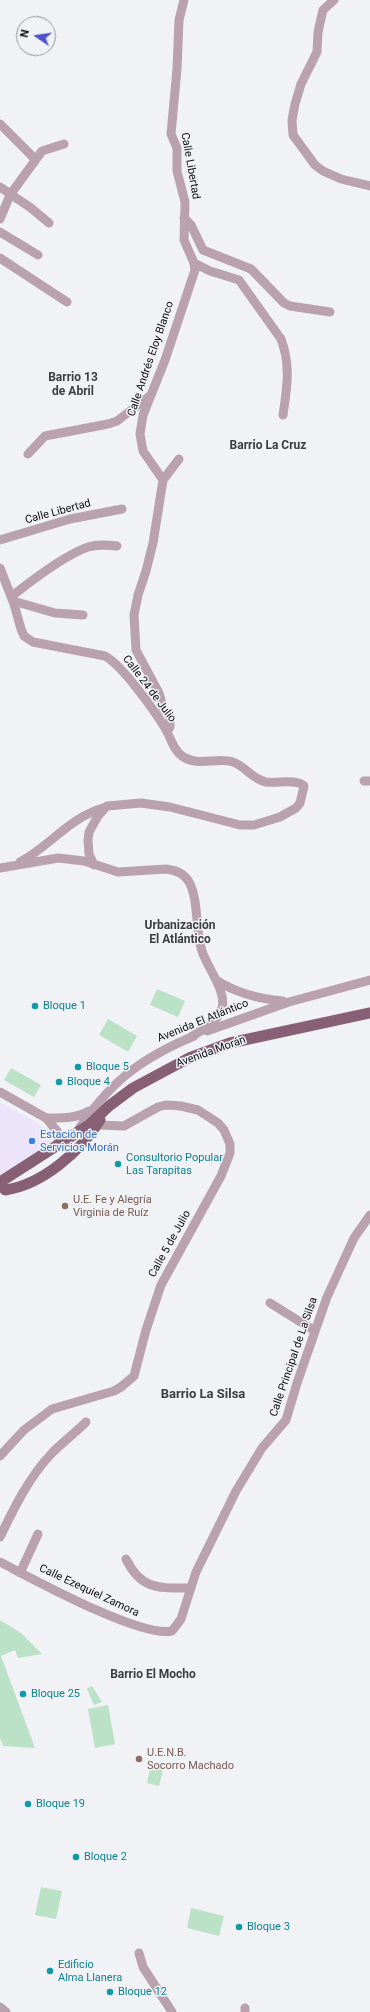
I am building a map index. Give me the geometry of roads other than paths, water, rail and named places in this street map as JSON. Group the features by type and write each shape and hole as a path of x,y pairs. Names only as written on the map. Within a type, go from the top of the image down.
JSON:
{"main road":[{"name":"Avenida Morán","path":"59,1146 89,1125 124,1094 156,1074 189,1058 230,1043 370,1013"},
{"name":"Avenida Morán","path":"2,1188 19,1188 56,1167 84,1144 98,1125 109,1106"},
{"path":"56,1167 65,1156 75,1134"},
{"path":"2,1188 48,1164 59,1151 59,1146"}],"street":[{"name":"Calle Libertad","path":"184,0 179,20 177,70 171,134 177,148 177,171 184,202 184,240 194,263"},
{"path":"334,0 326,5 322,10 318,32 318,52 301,84 292,120 293,135 315,165 323,171 341,179 370,186"},
{"path":"0,124 35,159"},
{"path":"0,219 10,195 35,159 42,151 64,144"},
{"path":"0,187 31,208 49,223"},
{"path":"184,218 191,225 203,250 251,269 284,303 290,306 330,312"},
{"path":"0,232 38,255"},
{"path":"0,258 67,302"},
{"path":"194,263 210,271 239,280 281,339 285,349 288,369 283,415"},
{"name":"Calle Andrés Eloy Blanco","path":"163,480 147,458 140,442 143,415 194,278 194,263"},
{"path":"28,454 45,436 117,421 151,395"},
{"path":"167,732 170,727 170,717 163,708 159,693 136,650 134,625 135,605 153,543 163,480 179,459"},
{"name":"Calle Libertad","path":"0,540 70,519 122,509"},
{"path":"83,615 55,613 12,598 34,579 79,552 95,546 116,546"},
{"name":"Calle 24 de Julio","path":"0,568 12,598 21,629 28,640 66,650 105,656 112,659 140,694 167,732 177,752 189,759 205,762 231,761 257,779 265,782 301,784 304,789 300,803 296,808 280,818 254,825 240,825 170,807 140,803 120,804 88,812 23,861 13,866"},
{"path":"94,865 89,854 88,840 92,824 104,808"},
{"path":"0,868 58,858 76,859 118,872 166,869 184,875 192,889 198,939 223,997 222,1008 212,1024 189,1038"},
{"path":"214,979 224,985 253,997 289,1002"},
{"name":"Avenida El Atlántico","path":"75,1134 92,1109 113,1085 153,1055 189,1038 236,1019 289,1002 370,980"},
{"path":"0,1092 46,1118 57,1131 59,1146"},
{"name":"Calle 5 de Julio","path":"0,1456 24,1430 52,1409 114,1391 134,1376 146,1330 161,1285 221,1176 230,1153 229,1139 224,1130 206,1115 191,1108 166,1105 124,1126 98,1125"},
{"path":"46,1118 70,1118 81,1116 92,1109"},
{"name":"Calle Principal de La Silsa","path":"172,1631 181,1619 190,1588 202,1558 236,1491 262,1448 286,1420 315,1331 342,1262 354,1238 370,1215"},
{"path":"270,1303 315,1331"},
{"path":"0,1537 19,1500 36,1472 52,1454 86,1422"},
{"path":"20,1573 38,1534"},
{"path":"126,1559 134,1572 149,1585 172,1588 190,1588"},
{"name":"Calle Ezequiel Zamora","path":"0,1562 130,1625 158,1632 172,1631"},
{"path":"139,1953 143,1967 172,2012"},
{"path":"0,2008 6,2012"}],"place":[{"name":"Bloque 1","path":"35,1006"},
{"name":"Bloque 5","path":"78,1067"},
{"name":"Bloque 4","path":"59,1082"},
{"name":"Estación de Servicios Morán","path":"32,1141"},
{"name":"Consultorio Popular Las Tarapitas","path":"118,1164"},
{"name":"U.E. Fe y Alegría Virginia de Ruíz","path":"65,1206"},
{"name":"Bloque 25","path":"23,1694"},
{"name":"U.E.N.B. Socorro Machado","path":"139,1759"},
{"name":"Bloque 19","path":"28,1804"},
{"name":"Bloque 2","path":"76,1857"},
{"name":"Bloque 3","path":"239,1927"},
{"name":"Edificio Alma Llanera","path":"50,1971"},
{"name":"Bloque 12","path":"110,1992"}],"district":[{"name":"Barrio 13 de Abril","path":"73,385"},
{"name":"Barrio La Cruz","path":"268,446"},
{"name":"Urbanización El Atlántico","path":"180,933"},
{"name":"Barrio La Silsa","path":"203,1395"},
{"name":"Barrio El Mocho","path":"153,1675"}]}
